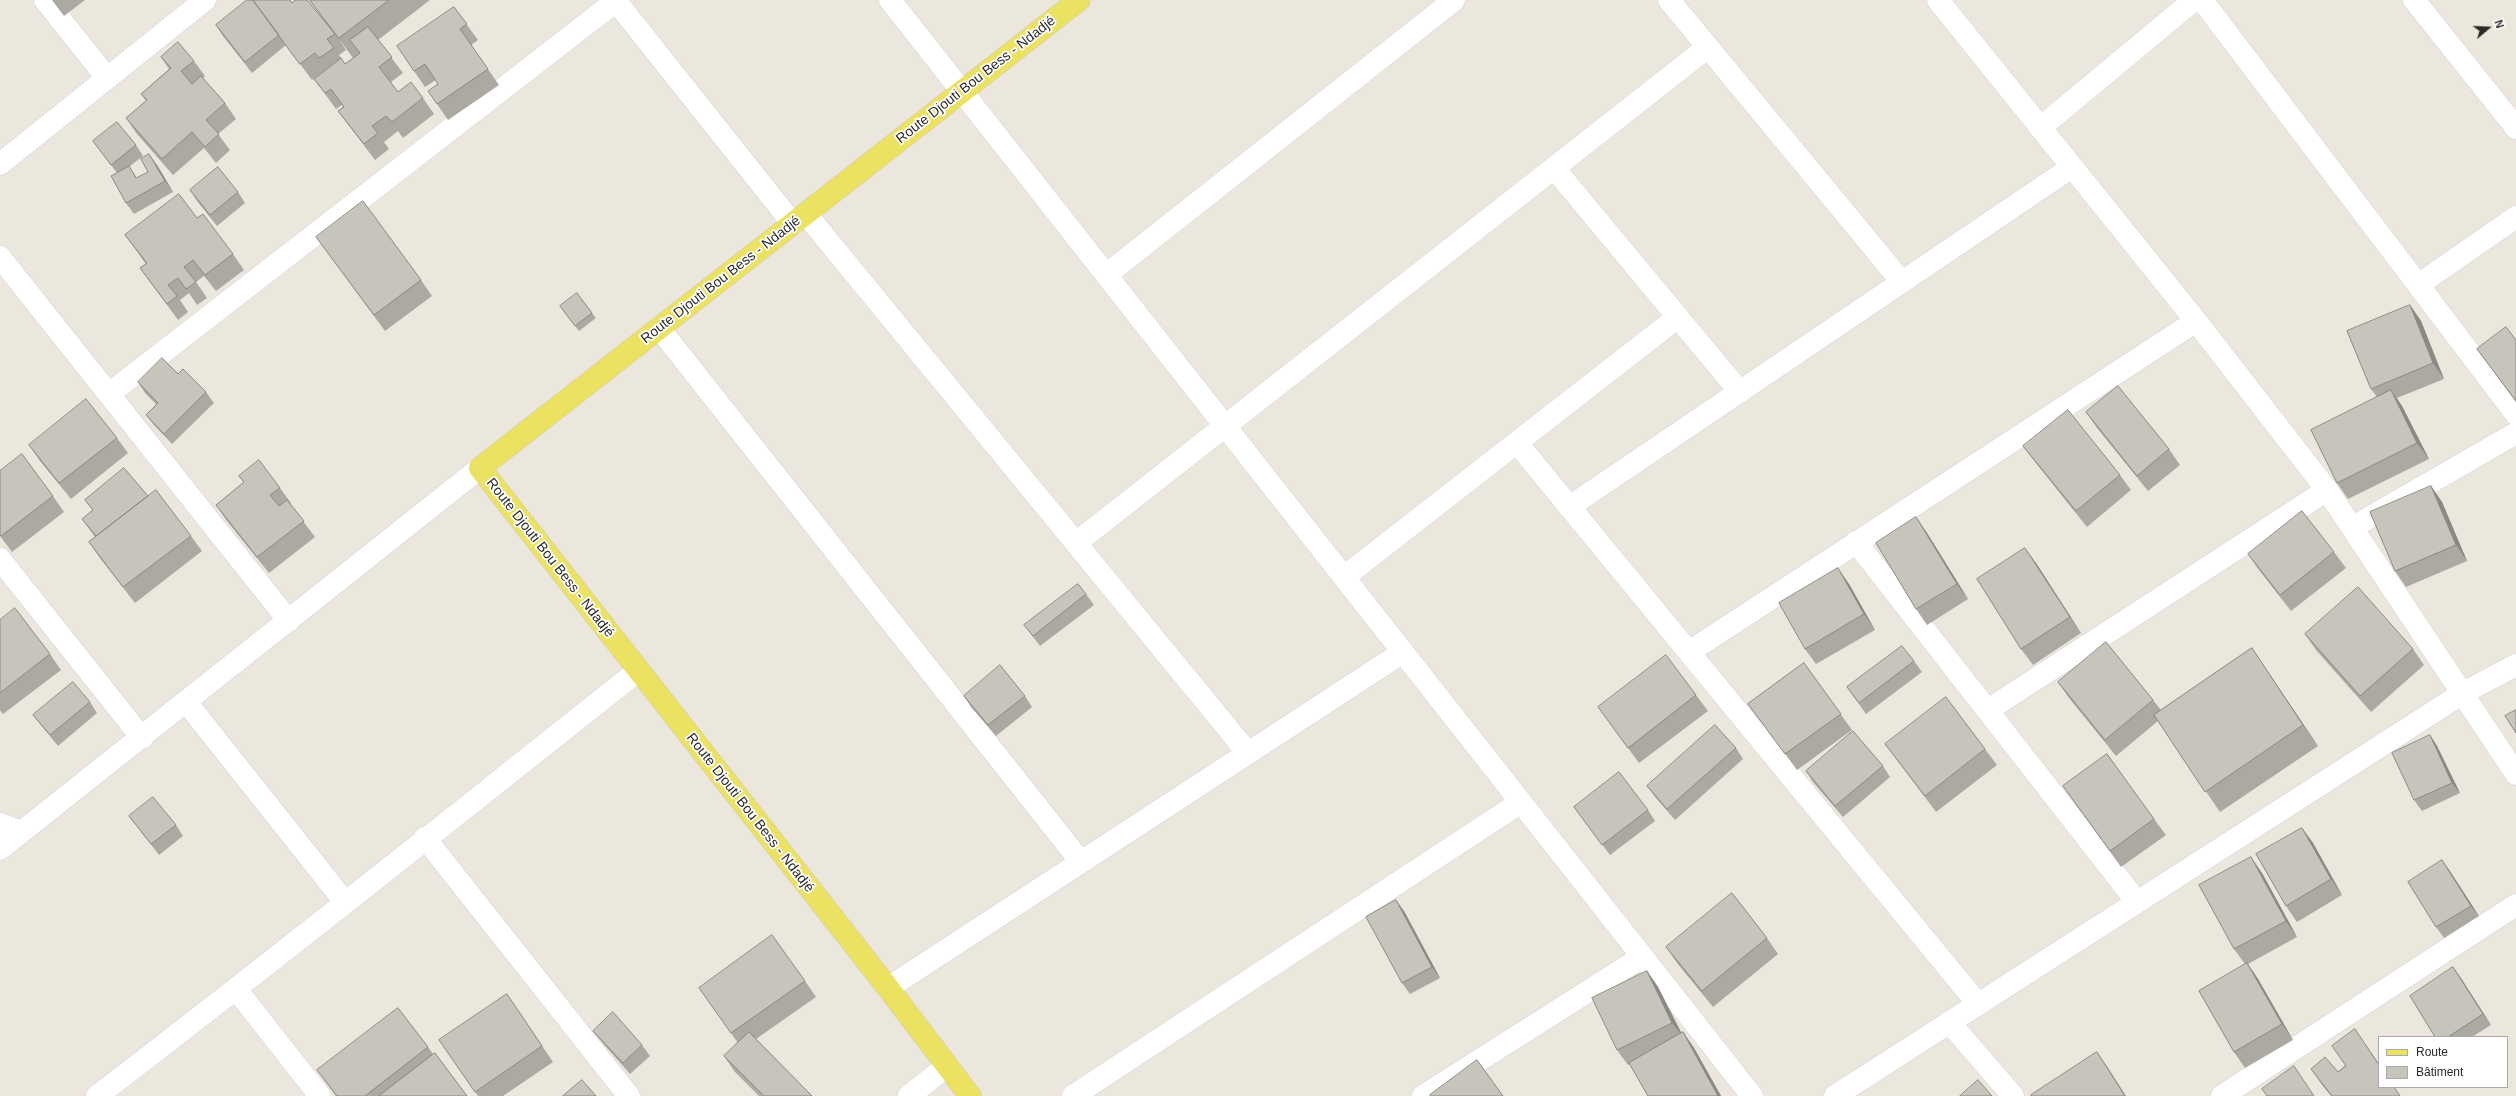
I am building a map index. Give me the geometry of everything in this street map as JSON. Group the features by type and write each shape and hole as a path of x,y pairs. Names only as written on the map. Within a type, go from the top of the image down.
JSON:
{"main road":[{"name":"Route Djouti Bou Bess - Ndadjé","path":"970,1096 888,988 480,468 1079,0"}],"street":[{"path":"45,0 107,78"},
{"path":"0,164 205,0"},
{"path":"890,0 1752,1096"},
{"path":"1106,275 1454,0"},
{"path":"1669,0 1902,282"},
{"path":"1938,0 2196,321 2327,490 2516,774"},
{"path":"2040,128 2194,0"},
{"path":"2202,0 2516,414"},
{"path":"2414,0 2516,128"},
{"path":"109,394 616,1 1076,543 1248,753"},
{"path":"1076,543 1708,47"},
{"path":"1569,507 2072,167"},
{"path":"1554,168 1740,392"},
{"path":"2418,285 2516,217"},
{"path":"0,257 289,621"},
{"path":"1344,577 1678,317"},
{"path":"1688,652 2196,321"},
{"path":"659,328 1081,862"},
{"path":"2353,527 2516,433"},
{"path":"1517,443 1978,1004"},
{"path":"0,849 142,738 480,468"},
{"path":"1988,710 2327,490"},
{"path":"1856,542 2137,902"},
{"path":"0,559 142,738"},
{"path":"888,988 1403,652"},
{"path":"1835,1096 2463,693 2516,664"},
{"path":"97,1096 236,990 344,901 638,671"},
{"path":"187,702 344,901"},
{"path":"1073,1096 1521,802"},
{"path":"0,824 21,832"},
{"path":"425,838 629,1096"},
{"path":"2222,1096 2516,906"},
{"path":"1423,1096 1642,957"},
{"path":"236,990 320,1096"},
{"path":"1950,1022 2013,1096"},
{"path":"909,1096 947,1066"}],"building":[{"path":"247,0 253,0 279,35 245,62 216,25"},
{"path":"253,0 290,0 292,3 295,0 307,0 335,34 327,39 334,48 319,58 315,53 300,64"},
{"path":"310,0 389,0 339,38"},
{"path":"454,7 467,24 460,29 488,69 437,104 428,91 438,84 425,64 414,71 397,46"},
{"path":"368,27 392,57 379,67 398,92 411,82 423,98 392,122 386,116 372,126 378,133 364,144 338,111 344,107 331,89 325,93 314,79 341,58 345,64 360,53 350,40"},
{"path":"178,42 194,61 181,71 192,84 201,76 225,103 206,120 219,134 205,147 192,132 162,159 126,118 147,100 141,94 171,68 161,57"},
{"path":"117,122 136,145 111,165 93,141"},
{"path":"149,154 165,181 126,203 111,176 129,166 136,178 148,172 141,159"},
{"path":"218,167 238,192 210,215 190,190"},
{"path":"179,194 197,218 203,214 233,254 205,275 193,260 184,267 196,282 186,289 178,278 168,285 177,296 167,304 140,268 147,263 125,235"},
{"path":"363,201 421,280 374,315 316,237"},
{"path":"577,293 592,313 575,326 560,306"},
{"path":"2410,305 2433,363 2371,389 2347,331"},
{"path":"2506,327 2516,340 2516,401 2477,349"},
{"path":"162,358 178,374 183,369 206,392 164,434 146,415 158,403 138,382"},
{"path":"2118,386 2169,449 2137,476 2086,412"},
{"path":"2391,390 2417,443 2337,483 2311,430"},
{"path":"86,399 117,438 59,483 29,445"},
{"path":"2068,410 2120,475 2076,511 2023,446"},
{"path":"22,454 53,496 1,536 0,471"},
{"path":"259,460 280,488 270,495 279,506 287,500 304,521 257,557 216,505 244,482 239,476"},
{"path":"124,468 148,496 96,536 82,519 93,510 85,500"},
{"path":"2431,486 2456,545 2395,571 2370,512"},
{"path":"156,490 191,536 123,587 89,542"},
{"path":"2302,511 2334,552 2280,595 2248,554"},
{"path":"1916,517 1957,584 1916,609 1876,543"},
{"path":"2025,548 2070,617 2021,649 1977,579"},
{"path":"1838,568 1864,614 1805,649 1779,603"},
{"path":"1078,584 1086,594 1033,636 1024,625"},
{"path":"2358,587 2413,649 2360,696 2305,634"},
{"path":"15,608 50,654 0,693 0,620"},
{"path":"2106,642 2153,700 2105,740 2058,682"},
{"path":"1902,646 1914,661 1859,703 1847,687"},
{"path":"2252,648 2303,725 2205,792 2154,715"},
{"path":"1666,655 1696,695 1628,748 1598,707"},
{"path":"1804,663 1841,714 1785,754 1748,704"},
{"path":"1000,665 1025,696 988,725 964,696"},
{"path":"73,682 90,702 50,735 33,715"},
{"path":"1946,697 1985,749 1925,796 1885,744"},
{"path":"2516,710 2516,733 2505,716"},
{"path":"1715,725 1736,748 1667,809 1647,786"},
{"path":"1853,731 1883,766 1835,806 1806,771"},
{"path":"2430,735 2452,783 2414,800 2392,753"},
{"path":"2107,754 2154,819 2110,851 2063,786"},
{"path":"1619,772 1648,810 1602,845 1574,807"},
{"path":"153,797 176,825 151,844 129,816"},
{"path":"2302,828 2331,879 2286,906 2256,854"},
{"path":"2251,857 2286,921 2234,949 2199,885"},
{"path":"2442,860 2471,906 2436,927 2408,882"},
{"path":"1732,893 1767,938 1702,991 1666,947"},
{"path":"1396,900 1432,967 1402,983 1366,917"},
{"path":"772,935 805,981 731,1033 699,988"},
{"path":"2247,963 2282,1024 2234,1052 2199,991"},
{"path":"2453,967 2483,1014 2450,1036 2434,1036 2410,996"},
{"path":"1647,971 1672,1023 1617,1050 1592,998"},
{"path":"507,994 542,1046 475,1092 439,1040"},
{"path":"398,1008 428,1047 365,1096 337,1096 317,1070"},
{"path":"613,1012 642,1045 623,1063 593,1031"},
{"path":"2355,1029 2378,1064 2378,1088 2395,1088 2400,1096 2332,1096 2311,1069 2325,1057 2338,1072 2346,1066 2332,1046"},
{"path":"749,1032 812,1096 764,1096 724,1056"},
{"path":"1683,1032 1718,1096 1648,1096 1629,1063"},
{"path":"2097,1052 2125,1096 2031,1096 2031,1095"},
{"path":"435,1053 467,1096 379,1096"},
{"path":"1477,1060 1503,1096 1430,1096 1430,1095"},
{"path":"2294,1066 2314,1096 2267,1096 2262,1089"},
{"path":"582,1080 596,1096 563,1096"},
{"path":"1978,1080 1992,1096 1960,1096"}]}
